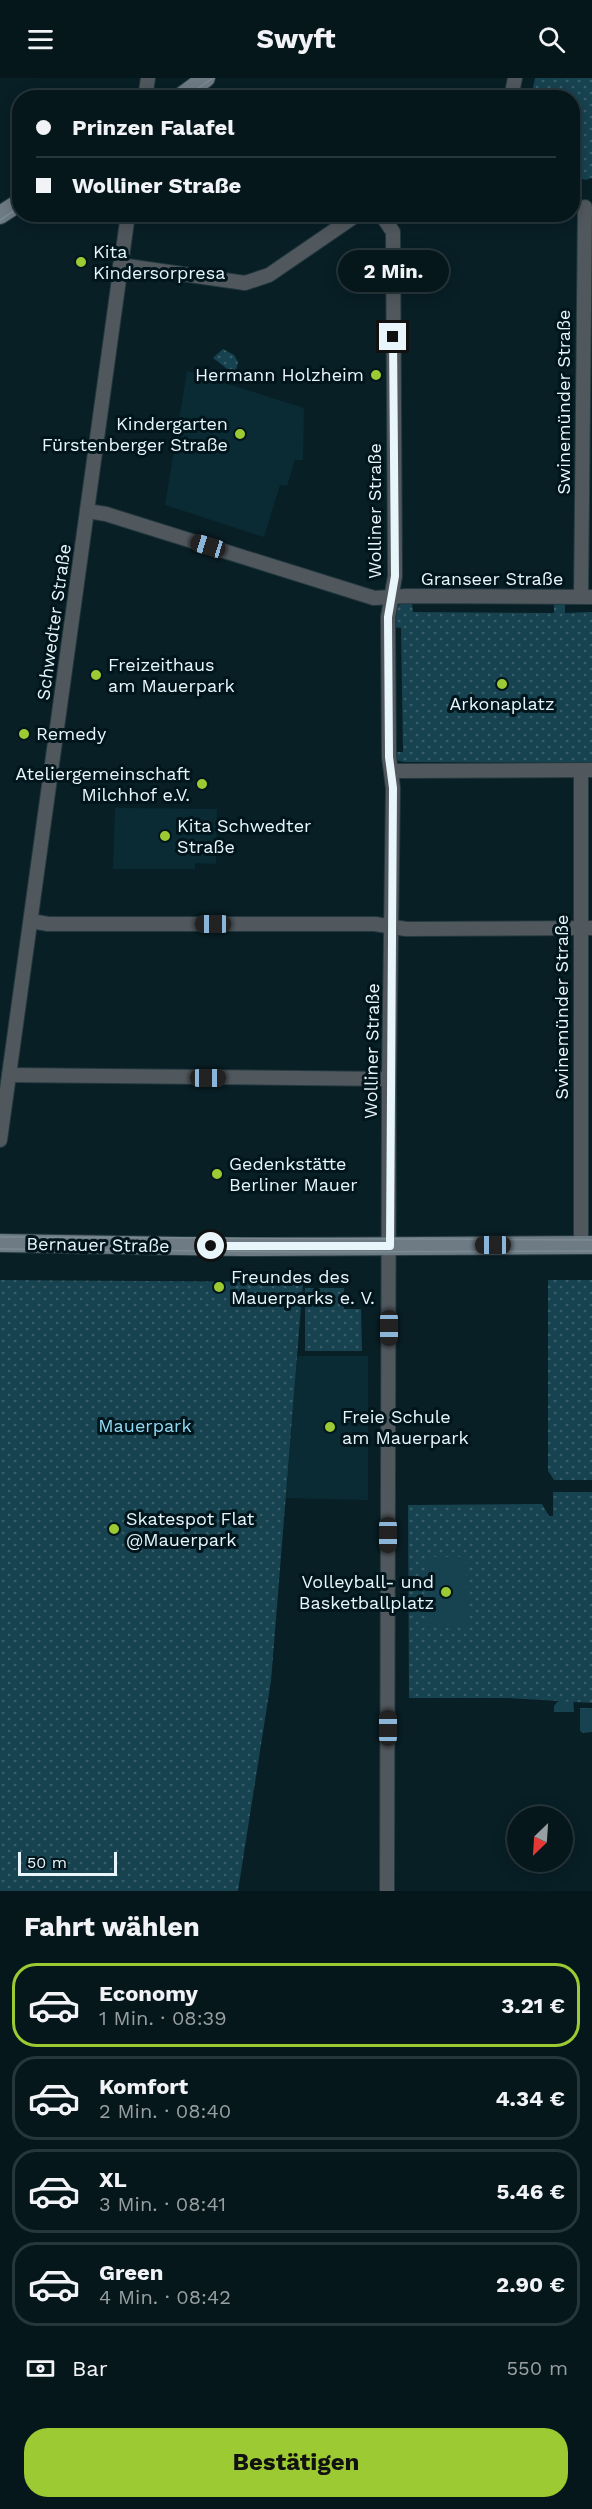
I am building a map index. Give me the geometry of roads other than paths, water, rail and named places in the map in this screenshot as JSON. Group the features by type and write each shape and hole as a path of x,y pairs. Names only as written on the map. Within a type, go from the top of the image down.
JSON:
{"main road":[{"path":"190,90 206,78"},
{"name":"Bernauer Straße","path":"0,1243 106,1246 586,1245"}],"street":[{"name":"Swinemünder Straße","path":"583,204 586,597"},
{"name":"Schwedter Straße","path":"0,1140 31,921 32,897 38,878 127,222"},
{"path":"120,265 245,283 269,275 346,222"},
{"name":"Wolliner Straße","path":"386,222 393,232 395,576 388,617 392,926 389,1079 387,1891"},
{"name":"Granseer Straße","path":"87,511 106,514 374,598 586,597"},
{"name":"Swinemünder Straße","path":"586,1245 587,770"},
{"path":"391,771 587,770"},
{"path":"31,921 48,924 375,924 406,929 586,928"},
{"path":"9,1075 389,1079"}],"tram line":[{"path":"196,90 213,78"},
{"path":"0,220 12,212"},
{"path":"0,1237 592,1240"},
{"path":"0,1249 312,1252 592,1251"}],"place":[{"name":"Kita Kindersorpresa","path":"81,262"},
{"name":"Hermann Holzheim","path":"376,375"},
{"name":"Kindergarten Fürstenberger Straße","path":"240,434"},
{"name":"Freizeithaus am Mauerpark","path":"96,675"},
{"name":"Arkonaplatz","path":"502,684"},
{"name":"Remedy","path":"24,734"},
{"name":"Ateliergemeinschaft Milchhof e.V.","path":"202,784"},
{"name":"Kita Schwedter Straße","path":"165,836"},
{"name":"Gedenkstätte Berliner Mauer","path":"217,1174"},
{"name":"Freundes des Mauerparks e. V.","path":"219,1287"},
{"name":"Freie Schule am Mauerpark","path":"330,1427"},
{"name":"Skatespot Flat @Mauerpark","path":"114,1529"},
{"name":"Volleyball- und Basketballplatz","path":"446,1592"}],"park label":[{"name":"Mauerpark","path":"145,1426"}]}
